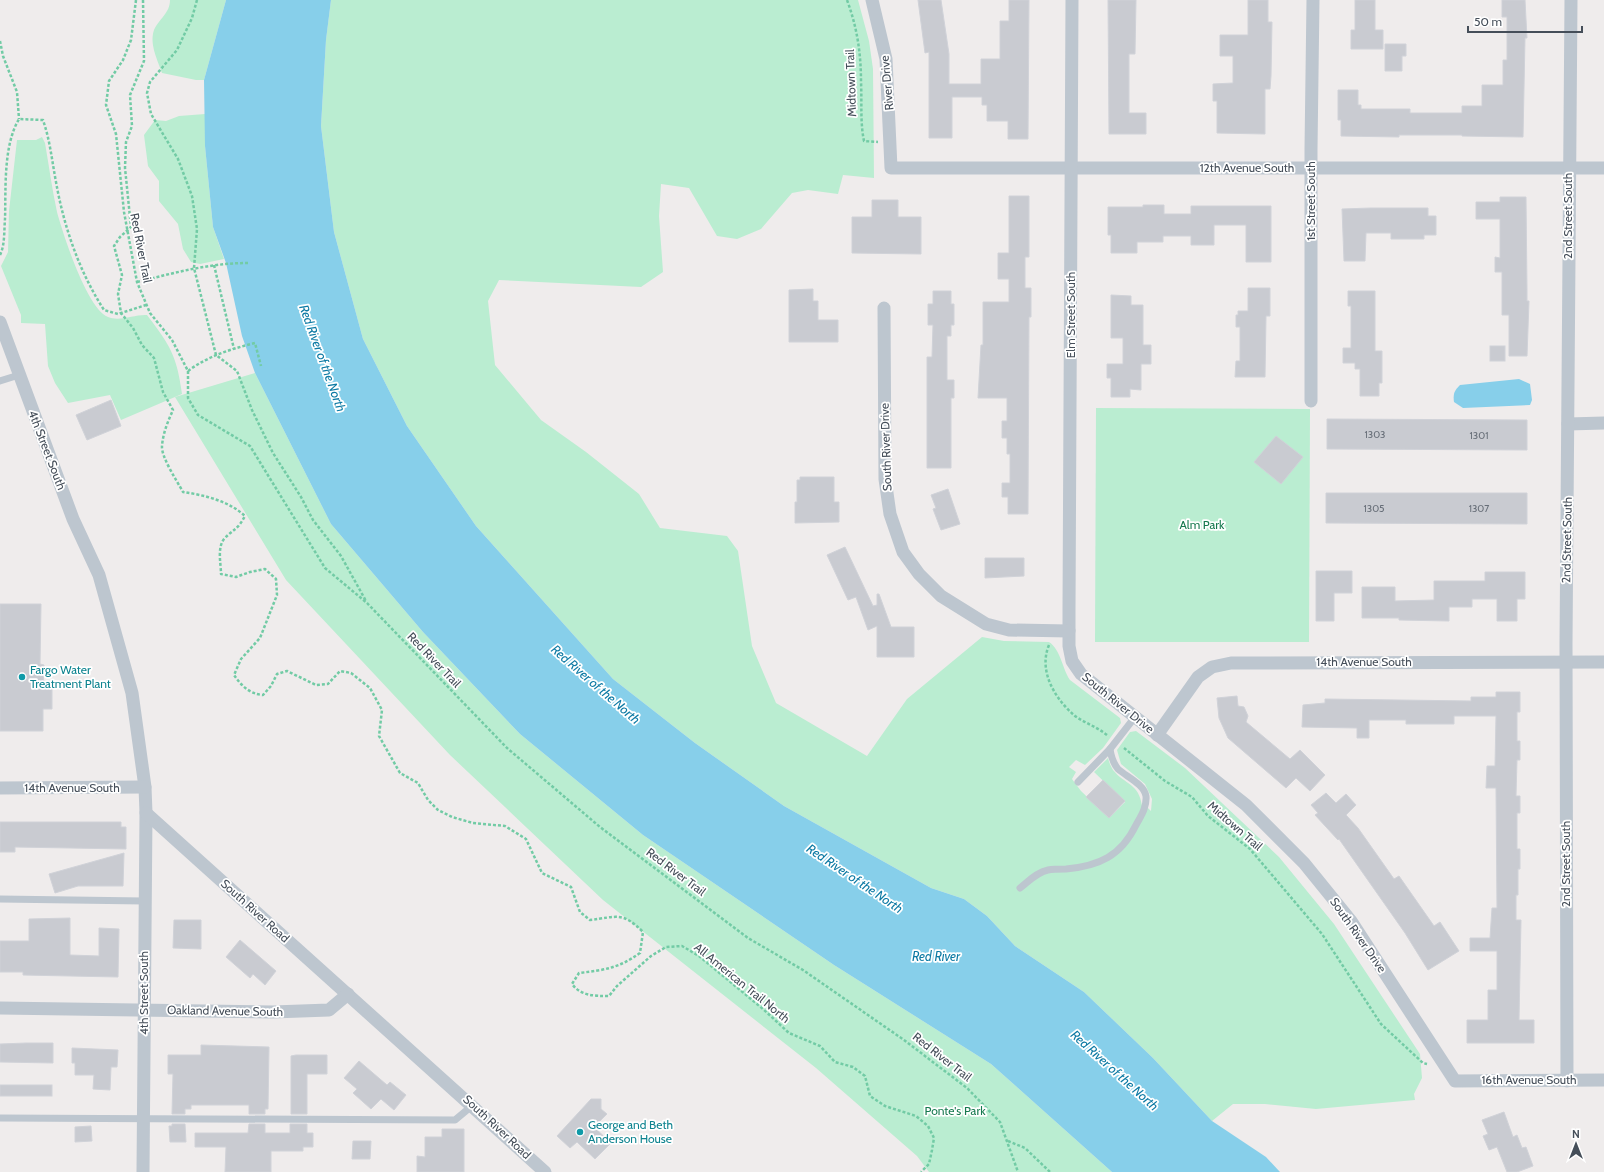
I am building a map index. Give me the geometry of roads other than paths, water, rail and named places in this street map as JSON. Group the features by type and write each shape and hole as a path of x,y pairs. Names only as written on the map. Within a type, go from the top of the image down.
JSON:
{"street":[{"name":"River Drive","path":"872,0 886,59 891,168"},
{"name":"Elm Street South","path":"1069,631 1072,0"},
{"name":"1st Street South","path":"1310,401 1313,0"},
{"name":"2nd Street South","path":"1567,1080 1566,662 1568,168 1571,0"},
{"name":"12th Avenue South","path":"891,168 1604,168"},
{"name":"South River Drive","path":"884,308 885,479 890,514 903,552 919,574 941,596 986,624 1009,630 1069,631 1072,661 1081,674 1246,805 1304,863 1351,921 1455,1081"},
{"name":"4th Street South","path":"0,322 18,375 73,520 99,575 132,693 145,787"},
{"path":"1568,424 1604,423"},
{"name":"14th Avenue South","path":"1157,735 1198,677 1212,667 1231,663 1604,662"},
{"path":"145,787 146,813"},
{"name":"14th Avenue South","path":"0,788 145,787"},
{"name":"4th Street South","path":"143,1172 143,1010 146,813"},
{"name":"South River Road","path":"146,813 473,1105 545,1172"},
{"name":"Oakland Avenue South","path":"0,1008 273,1012 329,1010 348,994"},
{"name":"16th Avenue South","path":"1455,1081 1604,1080"}],"lane":[{"path":"0,381 18,375"},
{"path":"1078,782 1110,749 1135,717"},
{"path":"1020,888 1036,875 1047,870 1090,866 1106,860 1118,850 1131,835 1146,806 1146,795 1142,788 1118,768 1112,758 1110,749"},
{"path":"0,900 144,901"},
{"path":"0,1118 455,1120 473,1105"}],"water":[{"name":"Red River","path":"226,0 331,0 326,40 321,126 334,232 363,339 407,426 476,526 613,679 695,743 784,806 931,888 964,899 987,916 1015,946 1084,992 1153,1058 1212,1121 1266,1157 1280,1172 1112,1172 991,1064 834,965 643,835 520,734 423,632 331,524 255,373 242,336 226,263 213,227 205,146 204,80"},
{"path":"1519,379 1530,384 1532,400 1530,405 1463,408 1454,402 1454,393 1460,385"}],"place":[{"name":"Fargo Water Treatment Plant","path":"22,677"},
{"name":"George and Beth Anderson House","path":"580,1132"}],"water label":[{"name":"Red River of the North","path":"323,358"},
{"name":"Red River of the North","path":"596,684"},
{"name":"Red River of the North","path":"855,878"},
{"name":"Red River of the North","path":"1115,1070"}],"park label":[{"name":"Alm Park","path":"1202,525"},
{"name":"Ponte's Park","path":"955,1111"}]}
